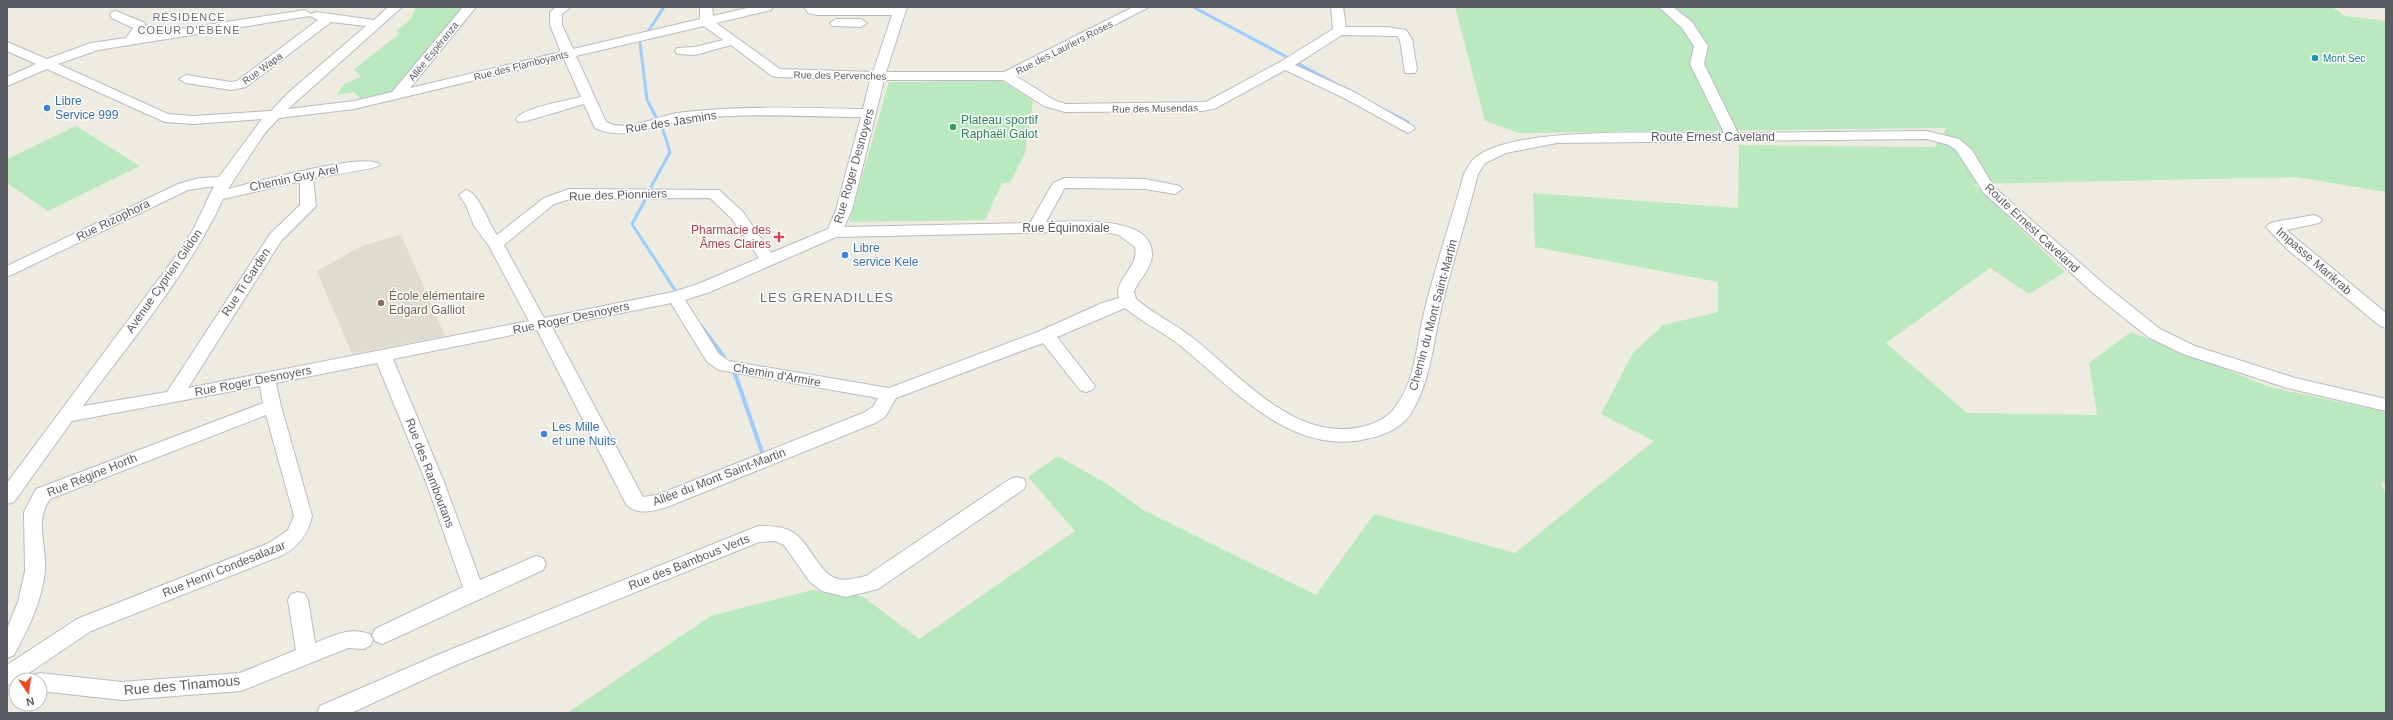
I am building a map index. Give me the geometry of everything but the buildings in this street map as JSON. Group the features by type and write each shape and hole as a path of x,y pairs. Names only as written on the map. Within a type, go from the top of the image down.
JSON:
{"street":[{"name":"Avenue Cyprien Gildon","path":"7,497 187,252 202,228 224,181 243,152 274,115 396,7"},
{"name":"Allée Espéranza","path":"397,95 470,7"},
{"name":"Rue des Jasmins","path":"565,7 556,12 554,16 600,124 609,130 630,129 674,118 719,114 869,113"},
{"path":"706,7 707,22"},
{"name":"Rue des Flamboyants","path":"7,46 54,62 165,118 193,120 274,115 338,107 397,95 767,7"},
{"path":"810,7 812,10 818,11 900,9"},
{"name":"Rue des Lauriers Roses","path":"1006,76 1143,7"},
{"path":"1337,7 1340,28 1339,31 1387,31 1401,33 1406,39 1410,70"},
{"path":"1665,7 1688,25 1701,46 1697,64 1733,137"},
{"name":"Rue Roger Desnoyers","path":"66,416 267,379 675,297 704,288 834,232 844,210 878,76 900,9"},
{"path":"7,82 96,46 245,22 302,11 327,19 377,24"},
{"path":"852,11 842,23 861,24"},
{"path":"116,14 140,26 139,31 132,37"},
{"name":"Rue Wapa","path":"186,80 232,86 241,84 327,19"},
{"path":"54,62 68,52 85,45 132,37 245,22"},
{"name":"Rue des Pervenches","path":"707,22 777,73 878,76 1006,76"},
{"name":"Rue des Musendas","path":"1006,76 1049,103 1065,108 1203,107 1211,105 1285,65 1339,31"},
{"path":"682,51 696,52 732,41"},
{"path":"1285,65 1349,95 1408,129"},
{"path":"523,119 541,111 589,100"},
{"name":"Route Ernest Caveland","path":"1480,160 1502,148 1557,139 1927,135 1954,141 1966,150 1976,173 1989,190 2099,289 2154,333 2189,350 2287,382 2386,405"},
{"name":"Chemin du Mont Saint-Martin","path":"1128,301 1186,341 1231,379 1291,424 1315,434 1333,437 1365,434 1389,424 1404,410 1415,389 1434,306 1471,174 1480,160"},
{"name":"Chemin Guy Arel","path":"216,196 337,168 373,165"},
{"name":"Rue Ti Garden","path":"173,397 275,238 308,206 307,180 296,177"},
{"name":"Rue Rizophora","path":"7,272 183,187 199,183 224,181"},
{"path":"1034,228 1058,186 1066,183 1144,184 1175,189"},
{"name":"Rue des Pionniers","path":"496,244 549,201 569,194 714,193 732,209 768,261"},
{"path":"466,195 473,204 482,226 496,244 537,321 542,324"},
{"name":"Impasse Marikrab","path":"2314,220 2274,227 2292,245 2386,322"},
{"name":"Rue Équinoxiale","path":"834,232 1113,228 1124,231 1138,240 1144,249 1144,259 1127,289 1126,295 1128,301"},
{"name":"Chemin d'Armire","path":"675,297 713,358 725,366 890,394"},
{"path":"890,394 1046,335 1108,306 1128,301"},
{"name":"Allée du Mont Saint-Martin","path":"542,324 634,499 641,504 660,502 869,418 879,412 890,394"},
{"path":"1046,335 1086,386"},
{"name":"Rue des Ramboutans","path":"383,356 435,482 474,591"},
{"name":"Rue Henri Condesalazar","path":"7,677 84,625 276,549 291,541 301,528 303,516 272,406 267,379"},
{"name":"Rue Régine Horth","path":"7,649 27,612 35,569 31,516 34,503 43,494 272,406"},
{"name":"Rue des Bambous Verts","path":"328,713 450,660 758,534 773,532 789,537 821,581 833,588 841,590 862,586 871,583 1017,484"},
{"path":"474,591 536,564"},
{"name":"Rue des Tinamous","path":"48,683 122,691 241,682 347,639 373,638 474,591"},
{"path":"298,600 307,655"}],"shaded area":[{"name":"École élémentaire Edgard Galliot","path":"401,234 445,336 352,354 317,271 360,247"}],"green space":[{"path":"416,7 465,7 394,93 360,99 354,92 337,95 344,84 361,77 354,69 399,34 397,30 410,20"},
{"path":"1455,7 2332,7 2345,16 2386,21 2386,192 2297,177 1974,184 2065,272 2029,294 1990,268 1886,343 1967,413 2097,415 2089,363 2131,332 2270,387 2386,412 2386,483 2381,483 2386,494 2386,713 567,713 711,616 812,590 862,596 919,639 1075,531 1028,477 1058,456 1107,484 1145,511 1316,595 1374,514 1515,553 1654,441 1601,414 1633,353 1663,325 1718,312 1718,282 1535,247 1533,193 1738,208 1739,145 1935,147 1946,128 1519,133 1485,121"},
{"name":"Plateau sportif Raphaël Galot","path":"1002,81 1033,101 1025,153 1010,183 1002,183 985,220 849,222 889,82"},
{"path":"76,126 140,166 48,211 7,183 7,159"}],"waterway":[{"path":"649,30 664,7"},
{"path":"1193,7 1287,57"},
{"path":"640,43 647,100 656,117"},
{"path":"1297,63 1340,86"},
{"path":"1379,107 1408,122"},
{"path":"651,187 670,152 663,130"},
{"path":"645,200 632,224 677,293"},
{"path":"701,326 724,357"},
{"path":"734,371 762,452"}],"place":[{"name":"Mont Sec","path":"2315,58"},
{"name":"Libre Service 999","path":"47,108"},
{"name":"Plateau sportif Raphaël Galot","path":"953,127"},
{"name":"Pharmacie des Âmes Claires","path":"779,237"},
{"name":"Libre service Kele","path":"845,255"},
{"name":"École élémentaire Edgard Galliot","path":"381,303"},
{"name":"Les Mille et une Nuits","path":"544,434"}],"district":[{"name":"RÉSIDENCE COEUR D'ÉBÈNE","path":"189,23"},
{"name":"LES GRENADILLES","path":"827,297"}]}
